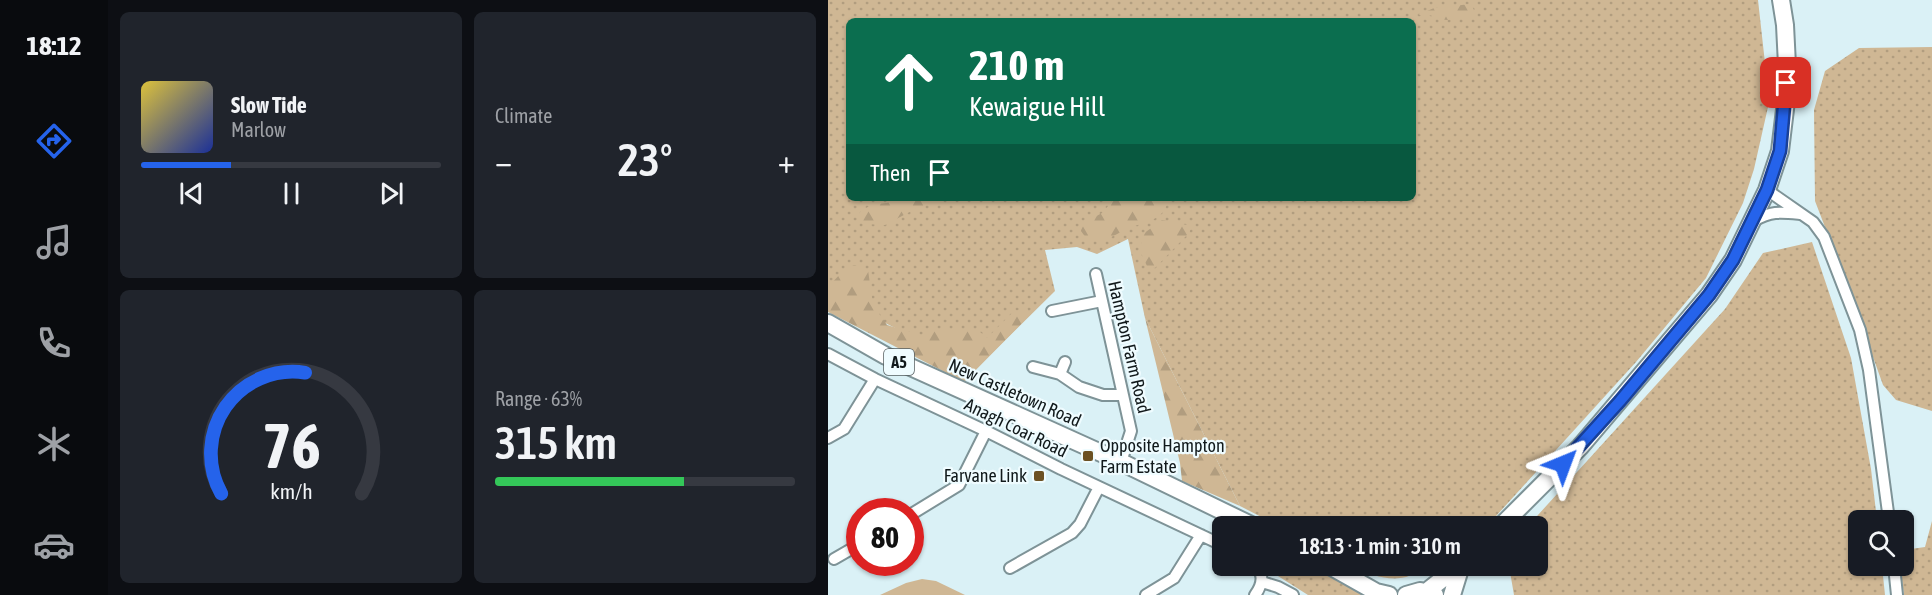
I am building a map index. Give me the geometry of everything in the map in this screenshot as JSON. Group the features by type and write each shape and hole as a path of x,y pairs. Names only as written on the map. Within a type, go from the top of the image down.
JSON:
{"highway":[{"path":"1512,516 1580,447 1709,295 1733,260 1767,190 1780,151 1786,101 1785,25 1781,0"},
{"name":"New Castletown Road","path":"828,323 886,356 1121,462 1232,516"},
{"path":"1348,576 1381,594"},
{"path":"1406,595 1414,592 1430,593 1447,576"},
{"path":"1452,595 1459,576"}],"street":[{"path":"1767,190 1804,214 1824,237 1860,330 1869,370 1888,510"},
{"path":"1753,221 1776,211 1804,214"},
{"name":"Hampton Farm Road","path":"1096,274 1123,395 1134,424 1121,462"},
{"path":"1052,311 1102,301"},
{"name":"Anagh Coar Road","path":"828,354 875,379 986,430 1212,540"},
{"path":"1060,374 1065,362"},
{"path":"1034,367 1060,374 1079,387 1102,395 1123,395"},
{"path":"828,438 844,429 875,379"},
{"path":"924,506 959,485 986,430"},
{"path":"1010,568 1072,533 1080,524 1099,487"},
{"path":"1146,595 1174,578 1201,535"},
{"path":"834,559 846,552"},
{"path":"1255,595 1262,582 1261,576"},
{"path":"1895,576 1897,595"},
{"path":"1262,582 1293,595"}],"green space":[{"path":"828,0 1758,0 1768,107 1754,169 1743,203 1706,278 1636,362 1496,516 1260,516 1240,506 1145,318 1128,239 1097,254 1077,247 1045,250 1055,291 977,368 828,295"},
{"path":"1471,4 1474,10 1472,17 1446,20 1429,15 1418,15 1434,8"},
{"path":"1932,47 1932,411 1896,400 1883,385 1815,201 1814,110 1825,71 1859,48"},
{"path":"941,201 919,207 885,225 865,224 859,213 875,204"},
{"path":"1112,201 1164,201 1167,204 1161,214 1152,220 1102,240 1088,239 1081,231 1082,224 1102,213"},
{"path":"1162,220 1192,226 1189,233 1155,268 1147,266 1140,251 1143,234"},
{"path":"1812,242 1851,358 1871,469 1876,510 1848,510 1848,576 1883,576 1885,595 1514,595 1511,576 1548,576 1548,516 1537,516 1725,309 1763,253"},
{"path":"854,265 868,270 873,305 887,325 924,336 934,330 979,331 987,338 1014,311 1027,309 1031,314 964,382 828,312 828,287 843,271"},
{"path":"1145,318 1240,506 1182,481 1180,463"},
{"path":"1932,521 1932,595 1904,595 1901,576 1914,576 1914,549 1925,547"},
{"path":"1278,576 1332,576 1366,595 1308,595"},
{"path":"1378,576 1408,576 1399,578"},
{"path":"922,579 936,581 965,595 880,595 906,583"}],"place":[{"name":"Opposite Hampton Farm Estate","path":"1088,456"},
{"name":"Farvane Link","path":"1039,476"}],"route":[{"path":"1563,464 1620,401 1709,295 1733,260 1767,190 1780,151 1786,83"}]}
